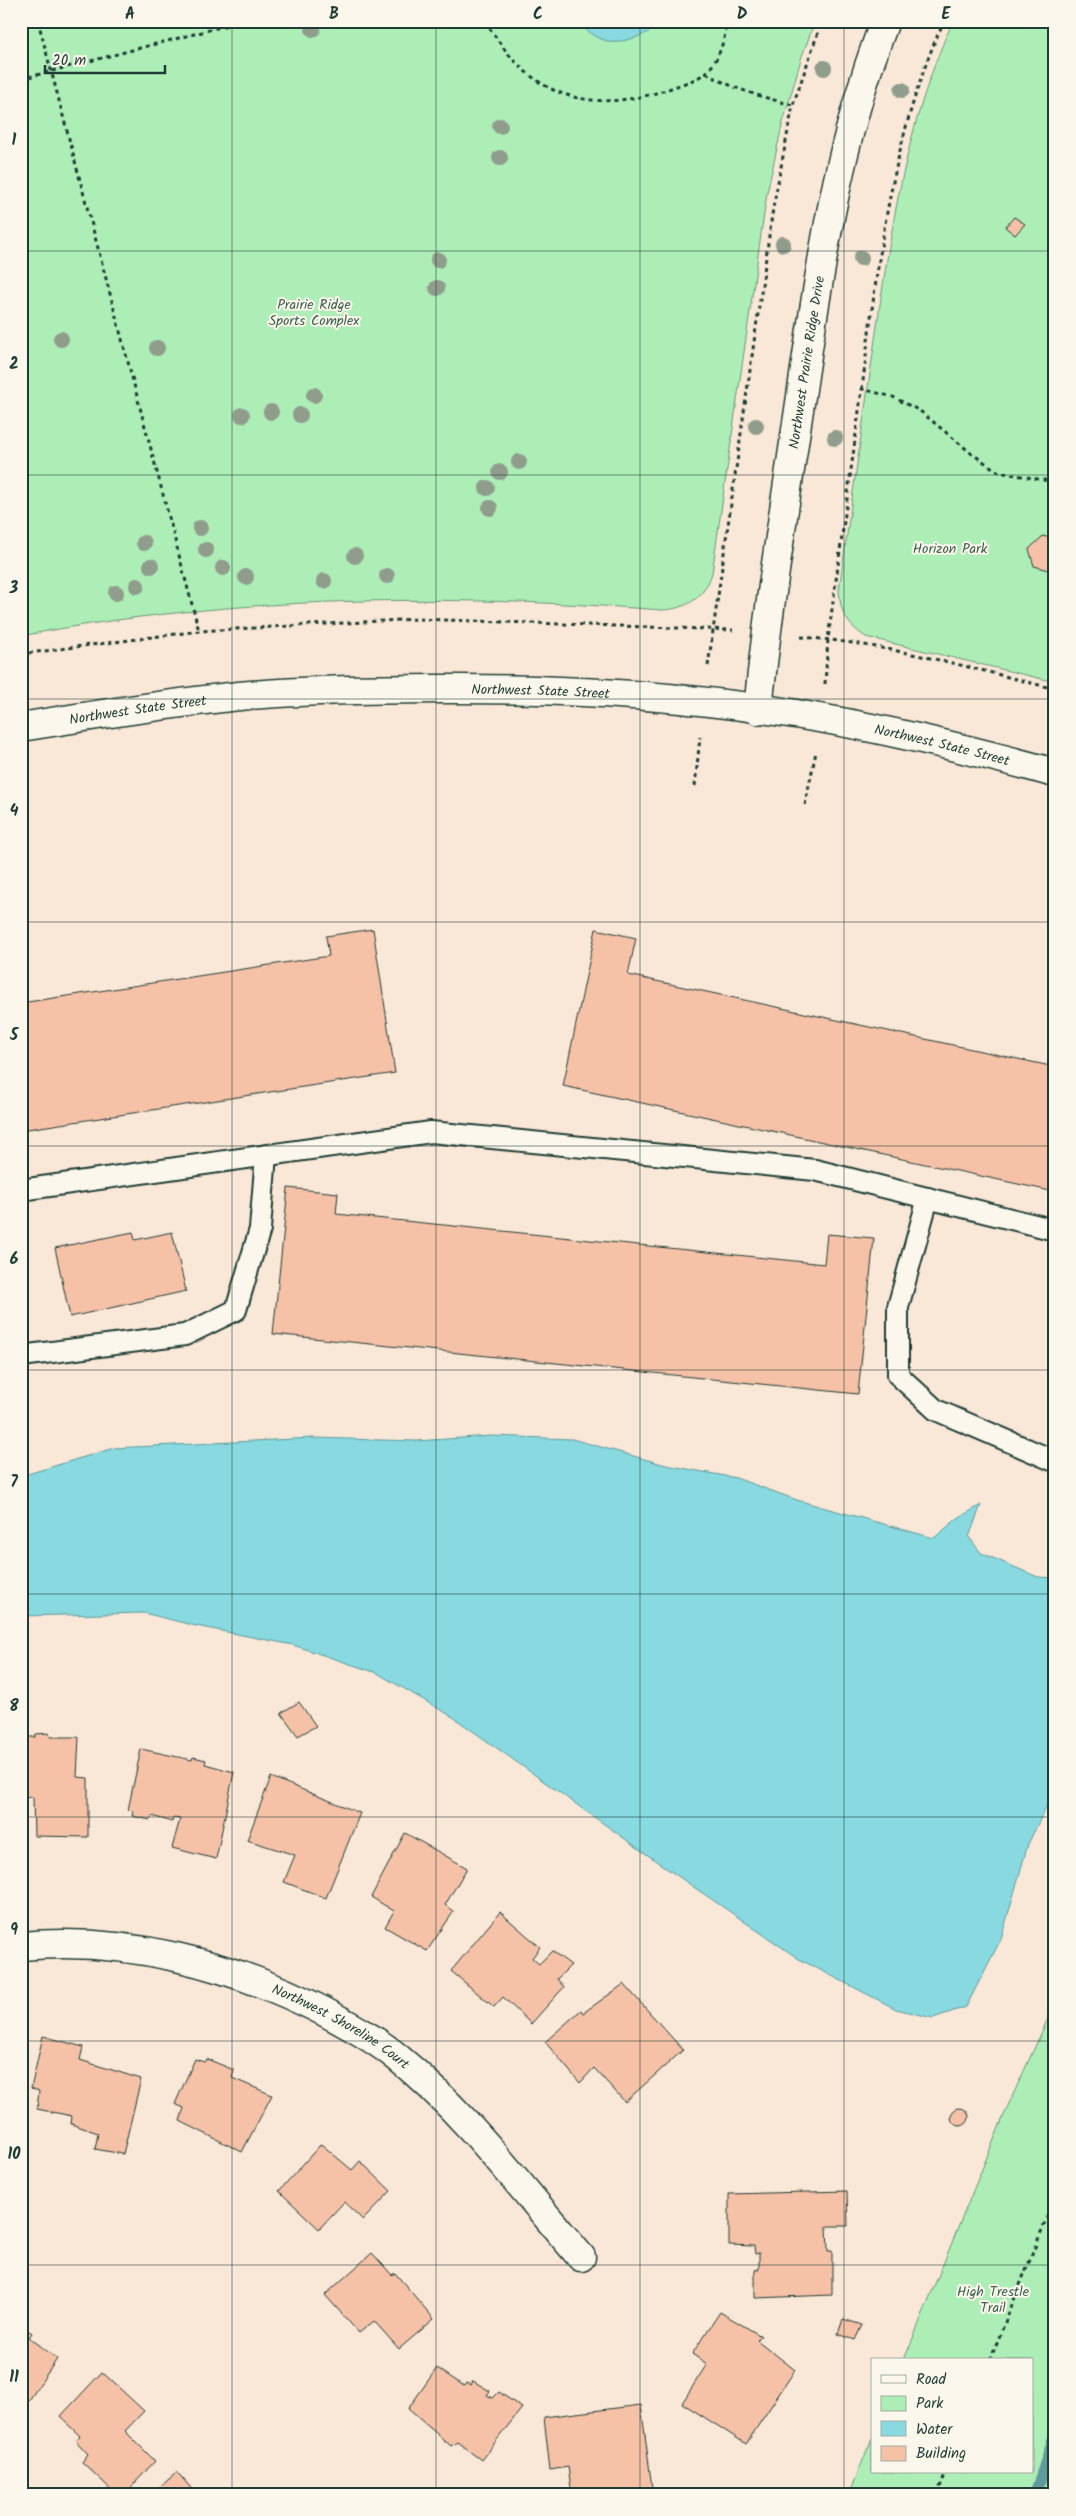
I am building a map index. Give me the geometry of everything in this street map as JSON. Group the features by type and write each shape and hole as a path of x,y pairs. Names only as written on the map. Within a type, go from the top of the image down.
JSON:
{"street":[{"name":"Northwest Prairie Ridge Drive","path":"758,710 766,634 824,237 864,74 885,21"},
{"name":"Northwest State Street","path":"21,727 165,705 241,696 399,689 553,690 704,703 823,719 936,742 1055,773"},
{"name":"Northwest Shoreline Court","path":"21,1946 94,1944 204,1963 261,1982 354,2027 396,2056 430,2086 491,2152 581,2257"}],"lane":[{"path":"21,1190 431,1132 815,1170 1055,1230"},
{"path":"21,1356 185,1335 236,1310 260,1228 266,1155"},
{"path":"928,1198 898,1307 898,1376 936,1410 1052,1460 1055,1458"}],"path":[{"path":"38,21 199,631"},
{"path":"21,79 244,21"},
{"path":"485,21 513,61 536,80 565,95 602,102 634,99 687,82 706,72 715,61 724,43 728,21"},
{"path":"695,786 713,628 771,218 793,104 822,21"},
{"path":"805,805 823,719 828,639 862,388 894,173 916,97 944,21"},
{"path":"706,72 723,83 748,93 793,104"},
{"path":"862,388 893,397 920,411 971,453 1000,472 1055,482"},
{"path":"1051,527 1055,517"},
{"path":"21,654 199,631 418,619 713,628 828,639 960,665 1055,689"},
{"path":"991,2358 1055,2197"},
{"path":"937,2495 945,2474"}],"green space":[{"name":"Prairie Ridge Sports Complex","path":"21,21 815,21 801,59 782,126 767,193 712,573 705,589 700,595 687,604 662,610 582,605 421,600 260,606 180,612 100,622 21,636"},
{"name":"Horizon Park","path":"953,21 1055,21 1055,682 866,637 849,623 841,605 839,590 894,217 902,177 923,98"},
{"name":"High Trestle Trail","path":"1055,2003 1055,2495 849,2495 871,2440 871,2474 1034,2474 1034,2358 905,2358 1007,2108"}],"water":[{"path":"574,21 662,21 651,30 637,37 622,41 608,41 591,33"},
{"path":"491,1436 572,1439 666,1465 736,1478 797,1500 934,1538 958,1518 981,1505 969,1537 981,1553 1038,1577 1055,1578 1055,1789 1028,1844 1001,1939 966,2007 933,2018 896,2009 799,1959 666,1868 453,1717 377,1673 293,1645 196,1626 144,1613 21,1616 21,1476 114,1448 313,1438 416,1441"}],"building":[{"path":"1014,217 1025,224 1015,235 1005,227"},
{"path":"1043,536 1055,539 1053,571 1034,566 1029,549"},
{"path":"373,929 395,1073 21,1130 21,1003 329,956 326,936"},
{"path":"596,929 636,938 628,975 1055,1067 1055,1192 563,1086"},
{"path":"288,1188 338,1193 336,1214 824,1264 827,1234 874,1238 858,1394 273,1334"},
{"path":"133,1232 135,1240 172,1232 186,1291 70,1317 55,1248"},
{"path":"299,1702 316,1726 298,1736 281,1713"},
{"path":"49,1733 50,1737 79,1737 77,1777 88,1778 88,1837 34,1836 33,1797 21,1798 21,1737 35,1737 36,1734"},
{"path":"141,1749 192,1760 193,1757 206,1760 205,1764 234,1772 216,1859 172,1848 180,1819 173,1818 172,1822 152,1816 150,1820 132,1816 133,1811 128,1810"},
{"path":"271,1777 360,1813 326,1898 284,1882 295,1855 247,1840"},
{"path":"405,1833 467,1868 445,1905 454,1911 427,1951 385,1927 394,1911 371,1897"},
{"path":"500,1912 540,1947 532,1958 539,1964 552,1951 571,1965 557,1979 564,1987 531,2024 503,1997 494,2007 451,1971"},
{"path":"624,1984 683,2050 625,2102 594,2068 580,2083 545,2042 581,2010 583,2013"},
{"path":"43,2036 83,2047 80,2060 141,2079 123,2154 95,2149 98,2133 71,2124 72,2116 37,2109 39,2091 31,2088"},
{"path":"195,2059 204,2062 207,2059 234,2070 232,2078 272,2095 242,2152 180,2121 184,2108 175,2104"},
{"path":"960,2108 966,2111 969,2117 966,2123 960,2126 954,2123 951,2117 954,2111"},
{"path":"321,2144 352,2170 360,2161 391,2191 363,2220 344,2202 319,2229 279,2191"},
{"path":"847,2191 848,2226 827,2226 828,2251 832,2251 832,2295 755,2298 755,2270 759,2269 759,2253 755,2254 754,2246 729,2245 729,2194"},
{"path":"372,2253 392,2275 395,2273 434,2319 399,2349 374,2321 359,2333 325,2295"},
{"path":"720,2312 761,2336 757,2340 795,2370 746,2444 682,2403 707,2364 692,2354"},
{"path":"843,2319 862,2325 855,2340 838,2334"},
{"path":"21,2326 32,2333 29,2337 57,2359 21,2412"},
{"path":"437,2368 464,2386 466,2383 471,2385 473,2381 490,2391 487,2395 493,2398 499,2392 522,2408 481,2460 457,2442 451,2446 408,2409"},
{"path":"102,2372 144,2411 125,2431 155,2461 124,2495 117,2495 82,2462 88,2454 76,2441 80,2436 60,2417"},
{"path":"641,2405 653,2495 572,2495 568,2467 550,2470 544,2417"},
{"path":"177,2472 197,2495 151,2495"}],"waterway":[{"path":"1035,2495 1055,2435"}]}
